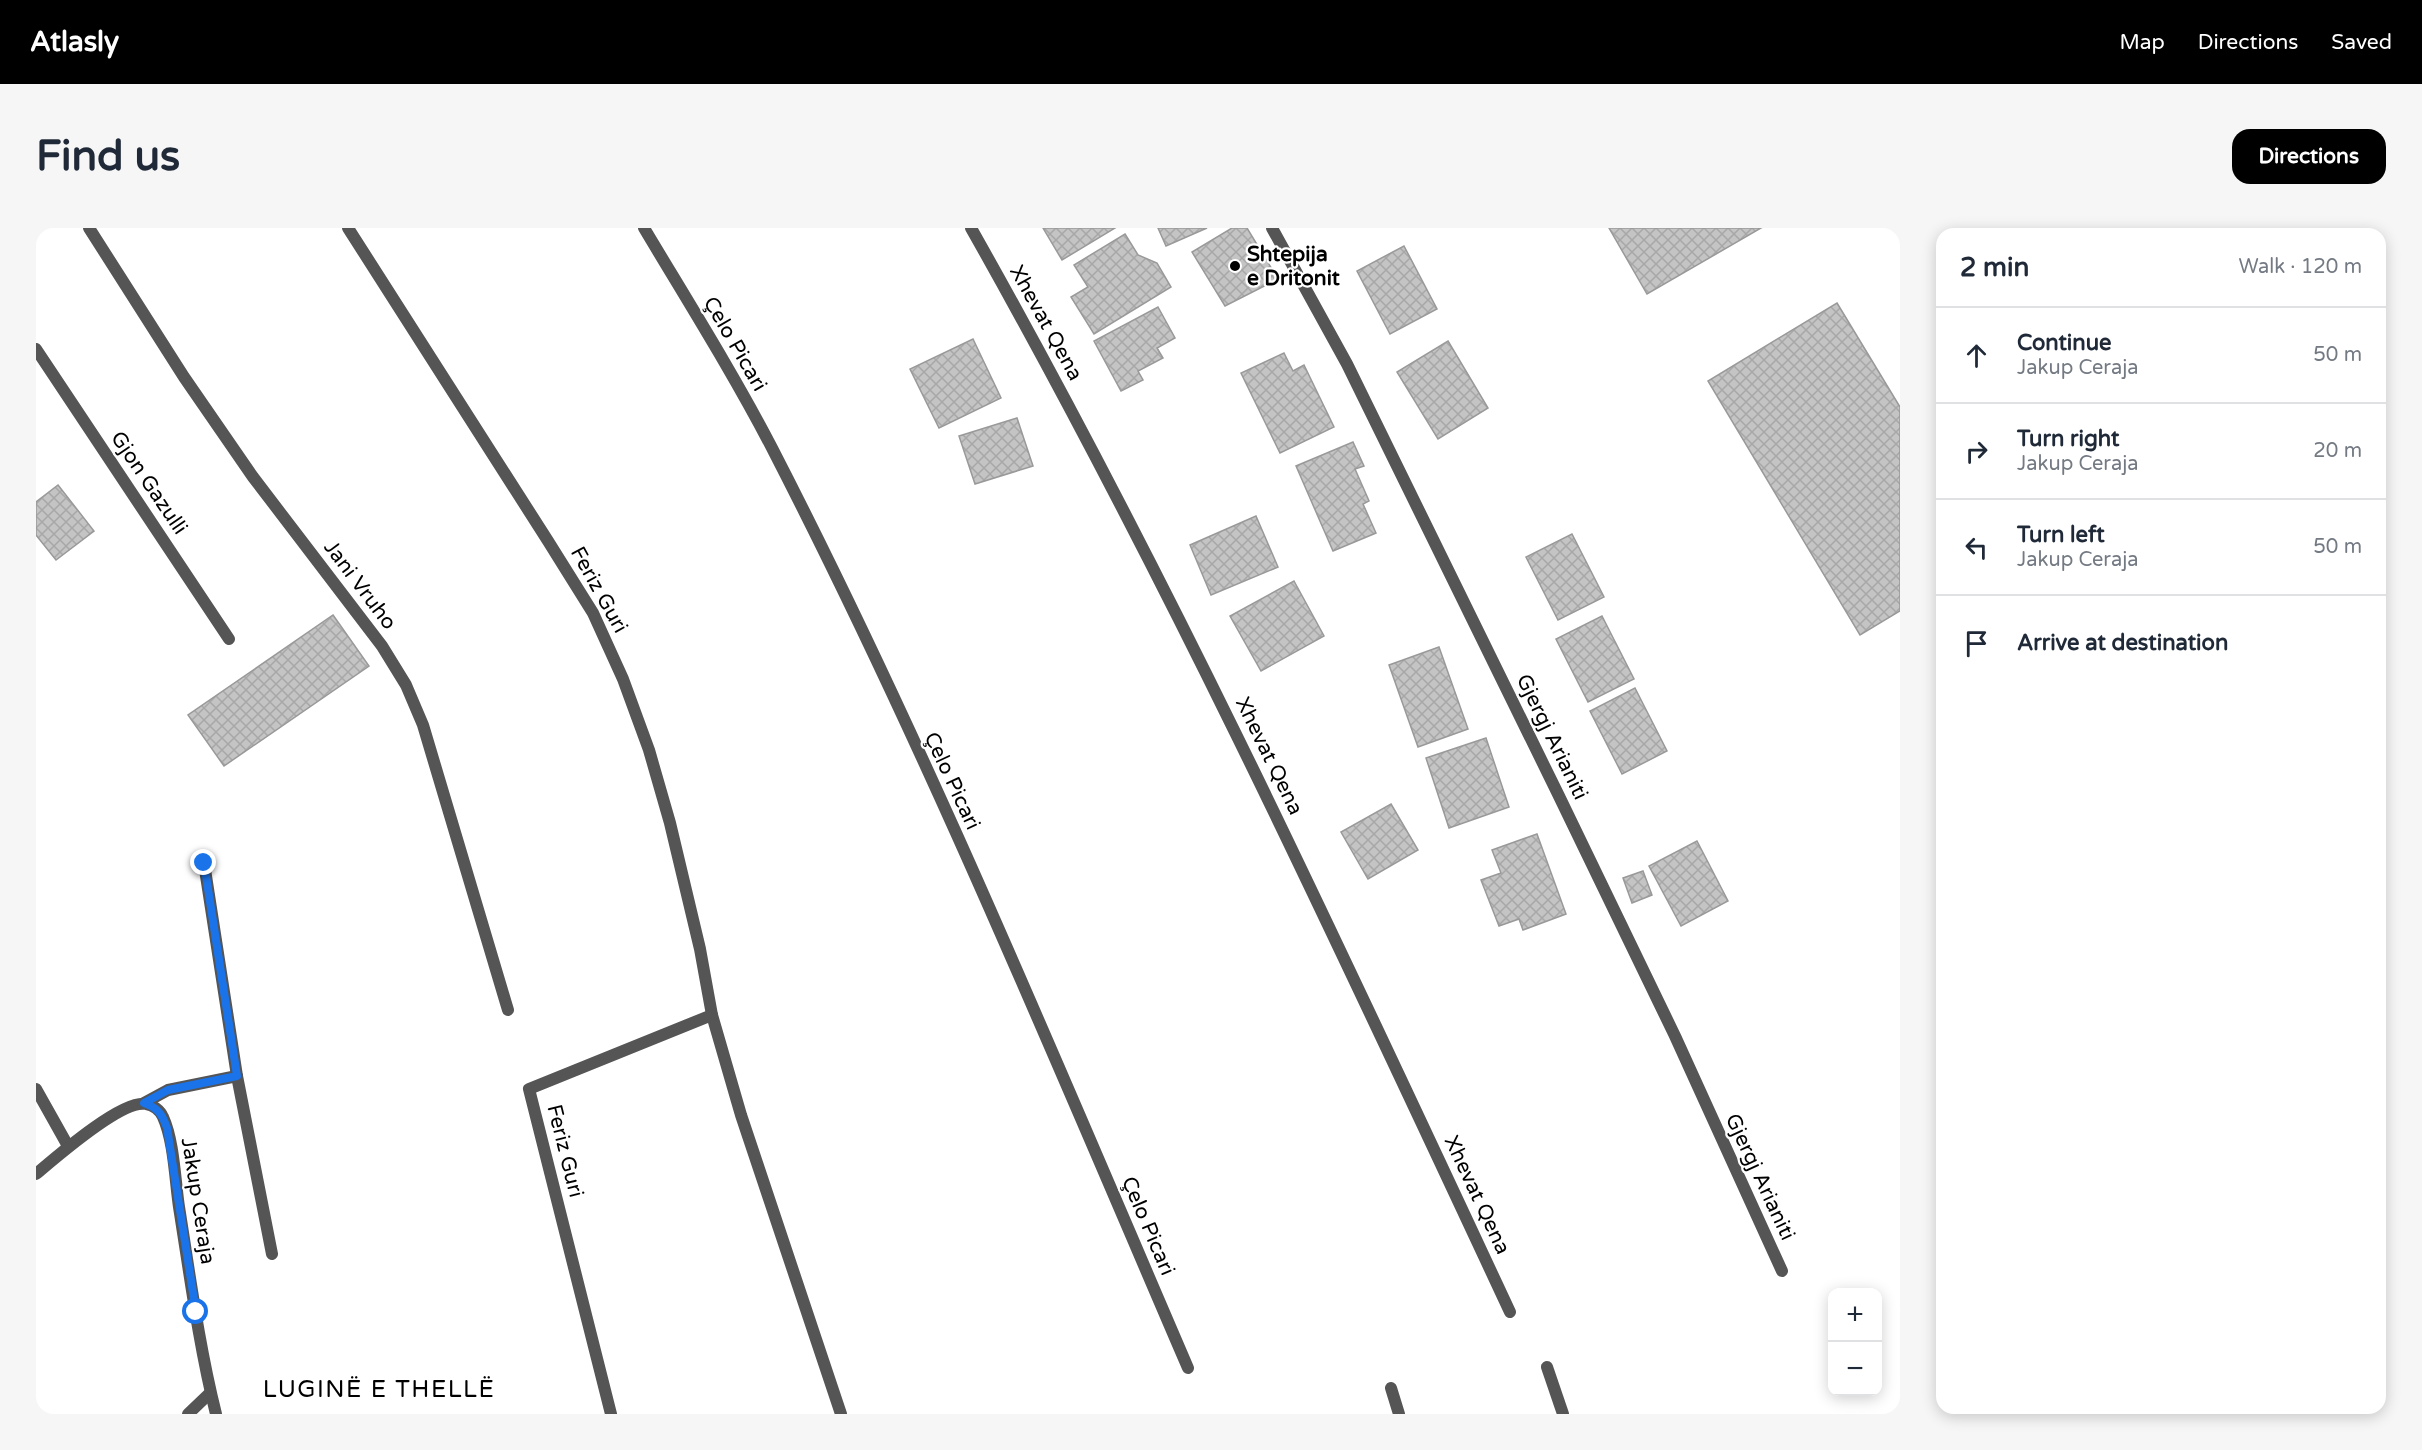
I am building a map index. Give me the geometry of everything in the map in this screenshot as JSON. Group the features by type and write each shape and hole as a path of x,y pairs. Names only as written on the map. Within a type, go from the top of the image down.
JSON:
{"street":[{"name":"Jani Vruho","path":"89,228 184,377 241,459 382,646 406,685 423,725 508,1010"},
{"name":"Feriz Guri","path":"348,228 593,613 623,679 649,750 669,823 705,971 712,1015 741,1115 841,1414"},
{"name":"Çelo Picari","path":"644,228 770,445 837,579 961,847 1188,1368"},
{"name":"Xhevat Qena","path":"971,228 1024,322 1171,601 1335,938 1510,1312"},
{"name":"Gjergj Arianiti","path":"1272,228 1347,364 1558,794 1675,1036 1782,1271"},
{"name":"Gjon Gazulli","path":"36,349 229,639"},
{"path":"204,863 237,1076 272,1254"},
{"name":"Feriz Guri","path":"611,1414 529,1089 712,1015"},
{"path":"36,1174 68,1146 128,1107 144,1103 168,1090 237,1076"},
{"path":"36,1089 68,1146"},
{"name":"Jakup Ceraja","path":"144,1103 155,1107 162,1115 167,1128 210,1393 216,1414"},
{"path":"1547,1367 1563,1414"},
{"path":"1391,1388 1399,1414"},
{"path":"188,1414 210,1393"}],"building":[{"path":"1043,228 1115,228 1062,260"},
{"path":"1158,228 1207,228 1166,246"},
{"name":"Shtepija e Dritonit","path":"1232,228 1247,228 1278,279 1225,306 1192,252"},
{"path":"1609,228 1761,228 1647,294"},
{"path":"1125,234 1138,255 1157,263 1171,287 1094,334 1071,297 1088,287 1074,265"},
{"path":"1404,246 1437,309 1390,334 1357,271"},
{"path":"1837,303 1900,407 1900,611 1860,635 1708,381"},
{"path":"1158,307 1175,338 1157,348 1163,358 1138,371 1143,380 1121,391 1094,341"},
{"path":"973,339 1001,398 939,428 910,369"},
{"path":"1448,341 1488,408 1438,439 1397,372"},
{"path":"1284,353 1293,371 1304,365 1334,427 1280,453 1241,373"},
{"path":"1017,418 1033,466 975,484 959,436"},
{"path":"1353,442 1364,466 1355,469 1369,501 1363,504 1376,533 1333,551 1296,466"},
{"path":"58,485 94,531 56,560 36,535 36,502"},
{"path":"1256,516 1278,567 1211,595 1190,545"},
{"path":"1572,534 1604,597 1558,620 1526,557"},
{"path":"1294,581 1324,636 1261,671 1230,616"},
{"path":"333,615 369,666 224,766 188,715"},
{"path":"1602,616 1634,679 1588,702 1556,639"},
{"path":"1439,647 1468,729 1418,747 1389,665"},
{"path":"1635,688 1667,751 1622,774 1590,711"},
{"path":"1486,738 1509,807 1449,828 1426,758"},
{"path":"1391,804 1418,850 1368,879 1341,832"},
{"path":"1537,834 1566,914 1523,930 1519,919 1499,926 1481,880 1501,873 1492,850"},
{"path":"1697,841 1728,901 1681,926 1649,866"},
{"path":"1643,871 1652,895 1632,903 1623,878"}],"place":[{"name":"Shtepija e Dritonit","path":"1235,266"}],"district":[{"name":"LUGINË E THELLË","path":"379,1389"}],"route":[{"path":"196,1312 167,1128 162,1115 155,1107 144,1103 168,1090 237,1076 204,863"}]}
